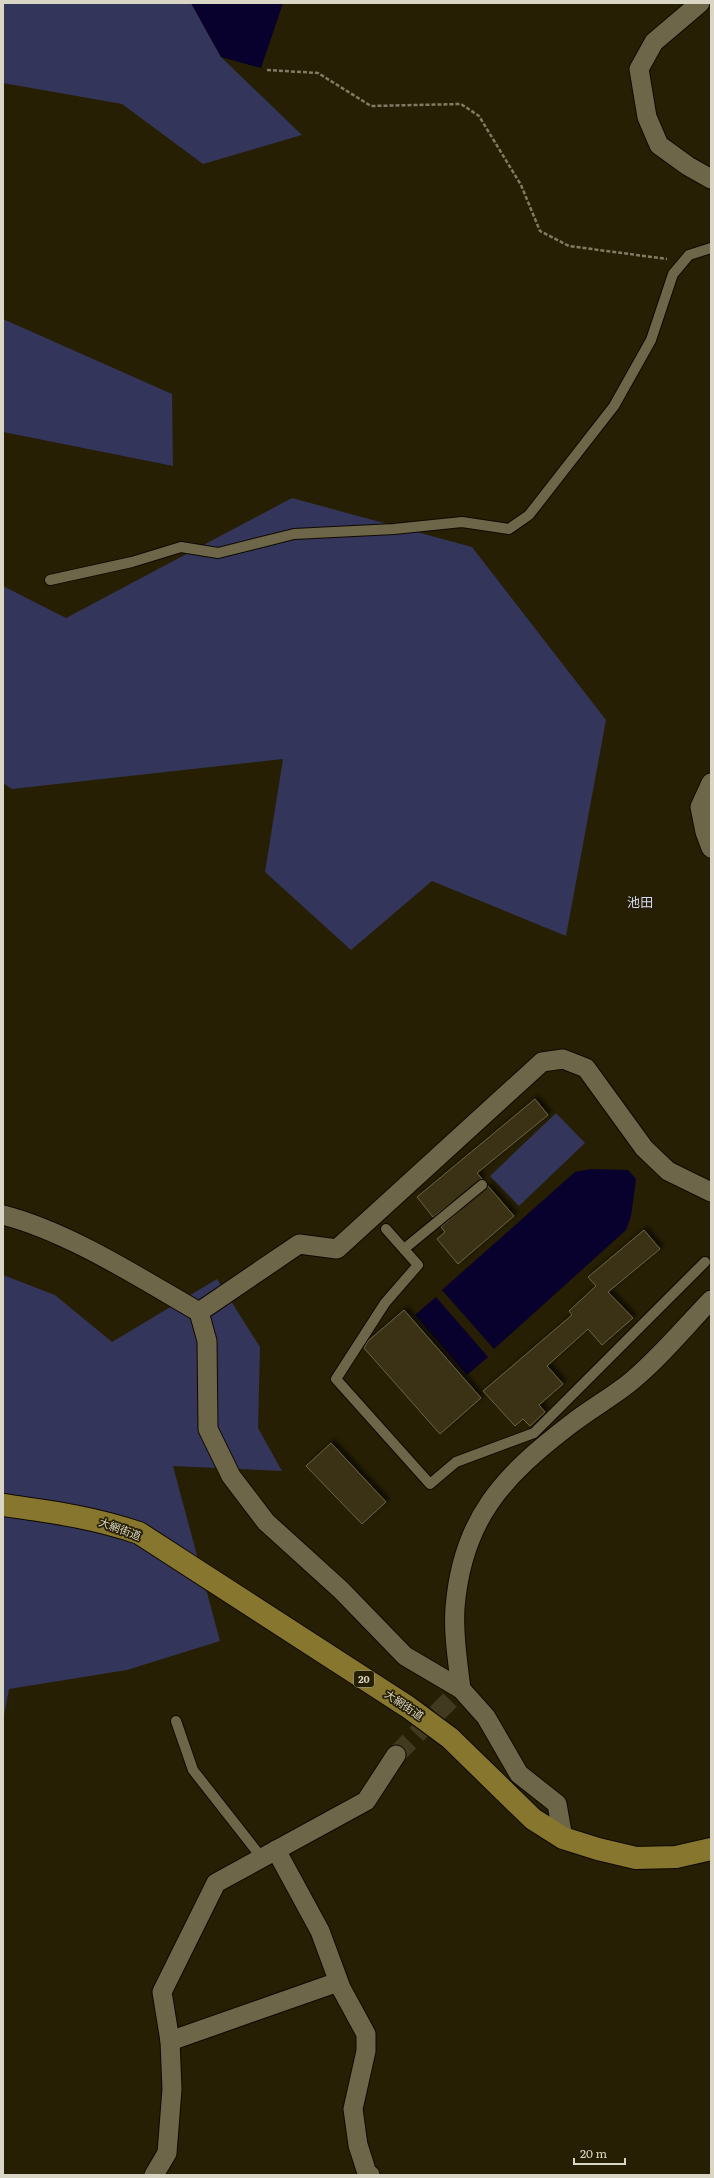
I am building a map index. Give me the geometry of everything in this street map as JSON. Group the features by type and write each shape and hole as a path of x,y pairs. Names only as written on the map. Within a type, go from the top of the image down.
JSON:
{"main road":[{"name":"大網街道","path":"3,1505 74,1515 104,1521 138,1533 408,1707 450,1738 533,1820 563,1838 598,1849 636,1858 676,1857 711,1849"}],"street":[{"path":"700,3 654,42 639,69 647,117 659,145 688,166 711,179"},
{"path":"711,783 700,807 705,832 711,848"},
{"path":"199,1312 299,1244 337,1249 542,1062 563,1059 586,1068 644,1148 668,1171 711,1192"},
{"path":"3,1215 23,1220 69,1240 199,1312 207,1341 208,1429 231,1476 266,1522 341,1590 405,1656 461,1689 486,1717 519,1774 558,1804 563,1838"},
{"path":"461,1689 455,1609 461,1563 474,1529 494,1495 521,1465 571,1424 629,1383 711,1300"},
{"path":"154,2175 167,2153 172,2089 170,2041 162,1992 216,1883 366,1801 396,1755"},
{"path":"269,1854 320,1931 338,1982 366,2034 366,2051 353,2109 358,2145 367,2173 370,2175"},
{"path":"170,2041 338,1982"}],"lane":[{"path":"50,580 132,562 181,547 218,553 294,534 394,529 462,522 509,529 528,515 614,406 651,340 673,274 689,255 711,248"},
{"path":"404,1249 482,1185"},
{"path":"386,1229 418,1265 385,1303 336,1379 430,1484 456,1462 534,1433 705,1262"},
{"path":"559,1407 571,1424"},
{"path":"176,1721 193,1770 269,1854"}],"path":[{"path":"267,70 318,73 371,106 461,104 479,116 521,185 540,231 569,246 684,261"}],"shaded area":[{"path":"3,3 191,3 221,57 302,135 203,164 122,104 3,83"},
{"path":"191,3 283,3 261,68 221,57"},
{"path":"3,319 172,394 173,466 3,432"},
{"path":"292,498 472,547 606,720 566,936 432,881 351,950 265,872 283,759 12,789 3,783 3,586 66,618"},
{"path":"556,1113 585,1143 519,1206 490,1176"},
{"path":"591,1169 628,1170 636,1179 631,1216 626,1230 494,1349 442,1290 575,1172"},
{"path":"3,1275 55,1295 112,1342 217,1279 260,1347 258,1428 282,1471 173,1466 220,1641 127,1670 9,1689 3,1720"},
{"path":"436,1297 488,1357 467,1375 415,1315"}],"building":[{"path":"535,1099 548,1115 477,1173 482,1179 433,1217 417,1197"},
{"path":"488,1186 514,1216 458,1264 437,1239 445,1232 441,1227"},
{"path":"644,1230 660,1249 608,1292 633,1318 602,1345 588,1329 547,1366 563,1384 539,1405 545,1412 530,1426 523,1419 515,1426 483,1391 572,1315 569,1311 596,1286 588,1277"},
{"path":"404,1310 481,1398 440,1434 364,1348 368,1341"},
{"path":"331,1443 386,1502 362,1524 306,1466"}],"tunnel":[{"path":"396,1755 461,1689"}],"district":[{"name":"池田","path":"640,902"}]}
